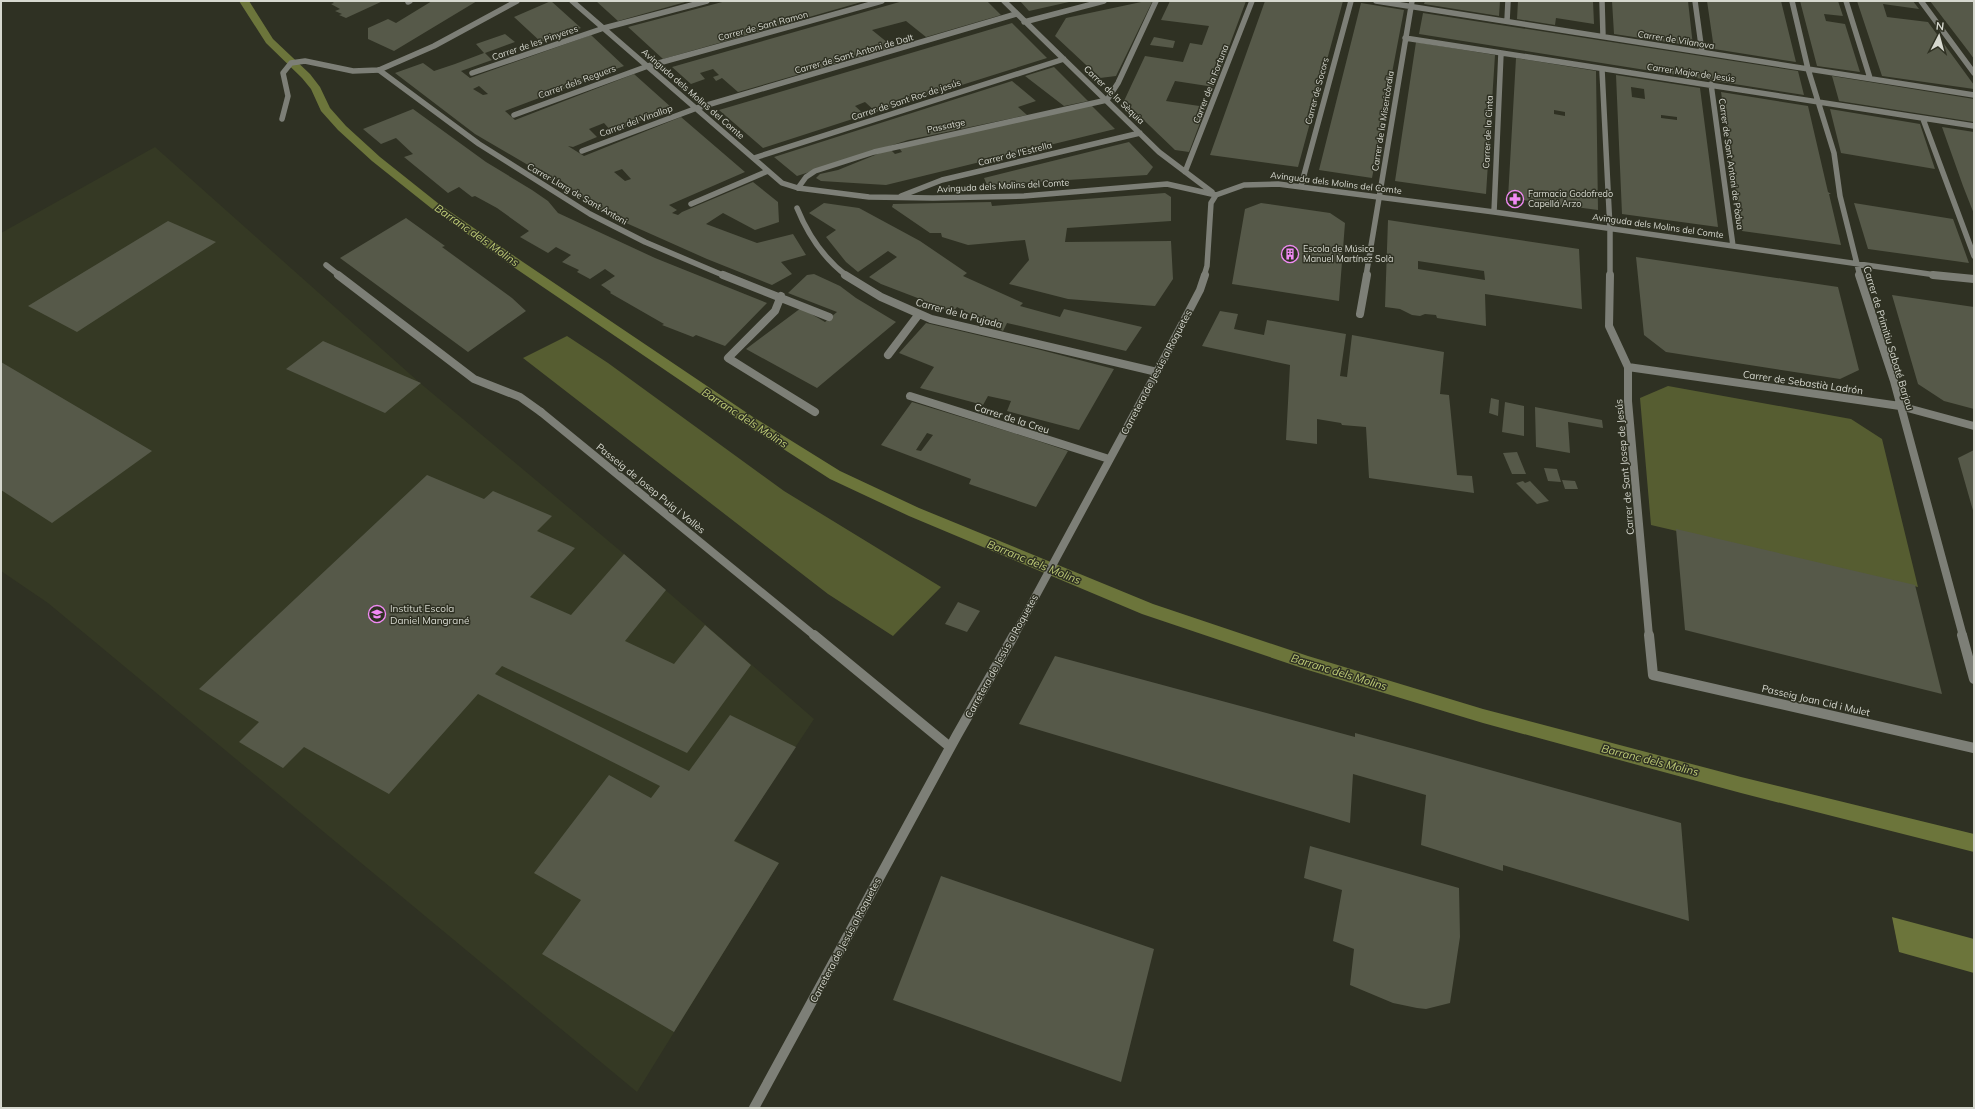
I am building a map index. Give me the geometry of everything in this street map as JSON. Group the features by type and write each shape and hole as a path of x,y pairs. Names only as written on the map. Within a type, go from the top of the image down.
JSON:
{"street":[{"path":"282,119 288,96 283,72 291,63 305,61 353,71 378,70 434,46 517,1"},
{"name":"Avinguda dels Molins del Comte","path":"572,1 782,183 798,188 839,194 896,197 1024,196 1167,184 1216,194 1244,185 1258,183 1301,186 1610,228 1856,264 1974,279"},
{"name":"Carrer de les Pinyeres","path":"472,73 604,28 707,1"},
{"name":"Carrer de Sant Ramon","path":"648,66 882,1"},
{"name":"Carrer de la Sèquia","path":"1004,1 1159,152 1216,194"},
{"path":"1024,22 1104,1"},
{"path":"1107,100 1118,83 1156,1"},
{"name":"Carrer de la Fortuna","path":"1185,172 1193,155 1252,1"},
{"name":"Carrer de Socors","path":"1301,186 1351,1"},
{"name":"Carrer de Vilanova","path":"1376,1 1412,4 1507,21 1974,95"},
{"path":"1507,21 1508,1"},
{"path":"1602,1 1603,36"},
{"path":"1695,1 1702,52"},
{"name":"Carrer de Primitiu Sabaté Barjau","path":"1792,1 1808,69 1834,153 1840,196 1856,264 1894,381 1974,679"},
{"path":"1846,1 1870,78"},
{"path":"1921,1 1974,74"},
{"name":"Carrer de la Misericòrdia","path":"1360,314 1405,38 1412,4"},
{"name":"Carrer de Sant Antoni de Dalt","path":"697,108 1016,14"},
{"name":"Carrer Major de Jesús","path":"1405,38 1602,70 1711,84 1974,126"},
{"name":"Carrer de la Cinta","path":"1494,212 1501,54"},
{"name":"Carrer de Sant Roc de jesús","path":"754,158 1064,59"},
{"name":"Carrer dels Reguers","path":"514,115 648,66"},
{"name":"Carrer Llarg de Sant Antoni","path":"378,70 422,105 470,139 589,213 620,230 683,258 781,296 830,317"},
{"name":"Carrer de Sant Josep de Jesús","path":"1602,70 1610,228 1609,326 1628,367 1628,401 1653,675"},
{"name":"Carrer de Sant Antoni de Pàdua","path":"1711,84 1733,246"},
{"name":"Passatge","path":"798,188 806,177 815,171 874,152 1107,100"},
{"name":"Carrer del Vinallop","path":"582,151 697,108"},
{"path":"1923,119 1974,256"},
{"name":"Carrer de l'Estrella","path":"896,197 942,180 1140,133"},
{"path":"691,204 768,171"},
{"name":"Carretera de Jesús a Roquetes","path":"754,1108 950,747 1024,618 1109,459 1158,372 1200,290 1207,266 1211,203 1216,194"},
{"name":"Carrer de la Pujada","path":"797,208 801,223 811,240 824,256 837,268 875,293 919,314 1158,372"},
{"name":"Passeig de Josep Puig i Vallès","path":"326,265 474,379 520,397 541,412 950,747"},
{"path":"781,296 775,311 728,358 815,412"},
{"path":"888,355 919,314"},
{"name":"Carrer de Sebastià Ladrón","path":"1628,367 1900,406 1974,426"},
{"name":"Carrer de la Creu","path":"910,396 1109,459"},
{"name":"Passeig Joan Cid i Mulet","path":"1653,675 1974,748"}],"shaded area":[{"name":"Institut Escola Daniel Mangrané","path":"155,147 420,383 624,554 814,719 734,840 779,863 637,1092 48,603 1,571 1,233"},
{"path":"567,336 608,363 784,491 941,587 893,636 828,594 523,358"},
{"path":"1668,386 1851,419 1882,439 1918,587 1651,525 1640,398"},
{"path":"1892,917 1974,939 1974,973 1899,952"}],"building":[{"path":"331,1 383,1 346,18 339,15 342,14 335,11 340,9 331,4 334,3"},
{"path":"432,1 477,1 394,51 368,39 368,28 388,19 396,23"},
{"path":"551,1 581,28 541,42 514,17"},
{"path":"596,1 689,1 618,21"},
{"path":"726,1 865,1 663,59 628,27"},
{"path":"903,1 987,1 1001,15 926,37 906,21 872,30 893,47 738,92 722,78 716,81 713,77 719,75 713,69 700,73 705,79 691,84 672,67"},
{"path":"1020,1 1069,1 1069,2 1029,11"},
{"path":"1146,1 1152,2 1116,76 1100,78 1055,36 1066,18"},
{"path":"1170,1 1246,1 1214,87 1175,81 1166,101 1206,107 1189,152 1175,150 1124,101 1145,56 1183,62 1190,43 1202,45 1209,26 1161,20"},
{"path":"1265,1 1343,1 1298,167 1210,155"},
{"path":"1425,1 1500,1 1499,16 1424,4"},
{"path":"1518,1 1593,1 1594,24 1556,18 1555,25 1517,19"},
{"path":"1612,1 1688,1 1693,46 1614,34"},
{"path":"1707,1 1781,1 1796,62 1714,49"},
{"path":"1800,1 1838,1 1843,16 1824,14 1826,21 1845,24 1860,72 1817,66"},
{"path":"1857,1 1913,1 1919,9 1883,4 1887,17 1928,22 1974,85 1974,89 1882,76"},
{"path":"1930,1 1973,1 1974,59 1969,52"},
{"path":"1361,3 1404,10 1372,178 1319,170"},
{"path":"1423,13 1798,71 1804,95 1419,34"},
{"path":"1012,23 1047,58 876,112 865,102 855,106 865,115 763,148 719,110"},
{"path":"505,34 515,42 485,53 492,60 461,71 470,78 591,35 624,66 505,111 515,120 634,74 672,108 612,132 604,123 589,129 597,137 573,147 568,146 584,156 681,117 745,172 669,205 677,210 672,213 678,215 753,182 778,202 779,222 755,230 723,213 706,224 757,243 793,234 806,255 781,262 792,274 772,285 707,259 597,210 558,178 552,181 475,134 395,73 423,63 434,71 484,53 476,44","holes":["479,86 488,94 483,95 473,89","622,169 631,179 625,181 614,172"]},
{"path":"1154,37 1175,41 1173,48 1150,45"},
{"path":"1416,42 1495,55 1486,194 1395,181"},
{"path":"1516,58 1596,71 1598,210 1508,198","holes":["1554,110 1565,112 1565,116 1554,114"]},
{"path":"1054,67 1088,101 1064,106 1025,76"},
{"path":"1616,75 1700,88 1718,227 1622,214","holes":["1631,87 1644,89 1645,99 1632,97","1661,115 1677,117 1677,120 1661,118"]},
{"path":"1832,76 1974,99 1974,122 1839,101"},
{"path":"1012,81 1036,101 1018,107 1027,115 908,140 797,176 774,157"},
{"path":"1721,92 1808,106 1828,192 1831,194 1829,194 1841,245 1742,231"},
{"path":"1091,105 1115,129 886,185 821,181 816,178 820,174 838,170 890,149 895,154 902,152 899,148"},
{"path":"413,109 486,162 548,201 558,213 655,258 767,303 725,346 696,335 693,337 662,325 664,324 610,293 611,292 601,285 615,276 605,269 590,279 577,272 579,270 562,262 571,255 556,247 548,253 520,237 529,231 497,208 475,196 472,197 459,187 448,193 404,157 413,154 396,138 381,144 363,129"},
{"path":"1830,109 1920,124 1935,169 1841,153"},
{"path":"1942,127 1974,132 1974,214 1963,186"},
{"path":"1129,142 1153,167 1147,175 987,185 984,178"},
{"path":"1165,193 1171,197 1171,221 1067,228 1065,242 1171,241 1173,279 1155,306 1068,299 1009,284 1029,260 1025,240 968,245 942,237 941,233 930,233 892,207 893,204 991,202 992,206"},
{"path":"824,203 859,208 920,241 967,273 963,276 1023,303 1020,306 1060,317 1064,309 1142,327 1126,351 1007,323 1003,331 957,307 953,312 925,305 928,302 881,284 869,277 897,257 888,251 858,272 846,262 826,237 836,230 809,213"},
{"name":"Escola de Música Manuel Martínez Solà","path":"1261,203 1330,213 1345,223 1339,301 1232,284 1245,209"},
{"path":"1854,203 1953,219 1969,263 1868,249"},
{"path":"406,218 445,246 442,247 512,298 526,311 468,352 340,258"},
{"path":"1388,220 1579,249 1582,309 1485,294 1486,326 1437,318 1436,315 1412,315 1400,309 1385,307","holes":["1418,261 1484,271 1485,280 1418,269"]},
{"path":"168,221 216,242 77,332 28,306"},
{"path":"1636,257 1838,287 1859,370 1840,379 1666,352 1644,335"},
{"path":"814,274 840,286 856,298 896,322 817,388 746,349 801,308 825,322 837,312 788,293 807,275"},
{"path":"1892,295 1974,307 1974,409 1944,401 1918,384"},
{"path":"1220,311 1238,314 1234,329 1264,335 1267,320 1346,334 1340,376 1347,377 1352,335 1444,352 1440,394 1449,395 1457,475 1472,476 1474,493 1369,478 1366,427 1342,425 1341,423 1317,419 1317,444 1286,440 1290,365 1202,346"},
{"path":"926,323 1114,369 1079,430 1007,411 1011,401 988,396 983,405 920,388 934,367 899,353"},
{"path":"323,341 421,383 385,413 286,369"},
{"path":"1,362 152,451 52,523 1,490"},
{"path":"1491,398 1499,400 1498,416 1489,413"},
{"path":"912,402 1068,451 1036,507 969,484 971,479 881,445","holes":["927,433 933,435 921,451 916,450"]},
{"path":"1505,402 1524,406 1524,436 1502,432"},
{"path":"1535,407 1602,420 1603,428 1568,422 1570,453 1536,447"},
{"path":"1974,450 1974,514 1958,458"},
{"path":"1517,452 1526,474 1512,474 1503,453"},
{"path":"1544,468 1557,469 1561,482 1548,481"},
{"path":"427,475 484,499 493,491 552,516 537,531 575,548 530,597 571,615 624,554 666,590 625,641 674,664 705,625 751,665 687,753 502,666 495,674 689,771 730,715 796,747 734,841 779,863 674,1032 542,954 581,900 534,873 609,775 651,798 660,786 478,694 389,794 304,747 283,768 239,742 259,722 199,689"},
{"path":"1562,480 1575,481 1578,489 1565,489"},
{"path":"1523,481 1525,483 1530,481 1549,501 1537,504 1516,483"},
{"path":"1676,529 1915,585 1942,694 1685,630"},
{"path":"958,602 980,611 967,632 945,624"},
{"path":"1055,656 1355,737 1355,733 1681,823 1689,921 1503,865 1503,871 1421,845 1426,795 1353,774 1350,823 1019,724"},
{"path":"1310,846 1459,888 1460,937 1450,1003 1426,1009 1417,1008 1393,1003 1350,985 1354,949 1333,941 1342,890 1304,878"},
{"path":"941,876 1154,949 1121,1082 893,1000"}],"waterway":[{"name":"Barranc dels Molins","path":"244,1 269,41 306,76 316,89 325,109 342,128 376,159 435,206 516,263 748,420 835,475 914,512 1148,609 1308,663 1483,716 1741,785 1974,843"}],"place":[{"name":"Farmacia Godofredo Capellá Arzo","path":"1515,199"},
{"name":"Escola de Música Manuel Martínez Solà","path":"1290,254"},
{"name":"Institut Escola Daniel Mangrané","path":"377,614"}]}
